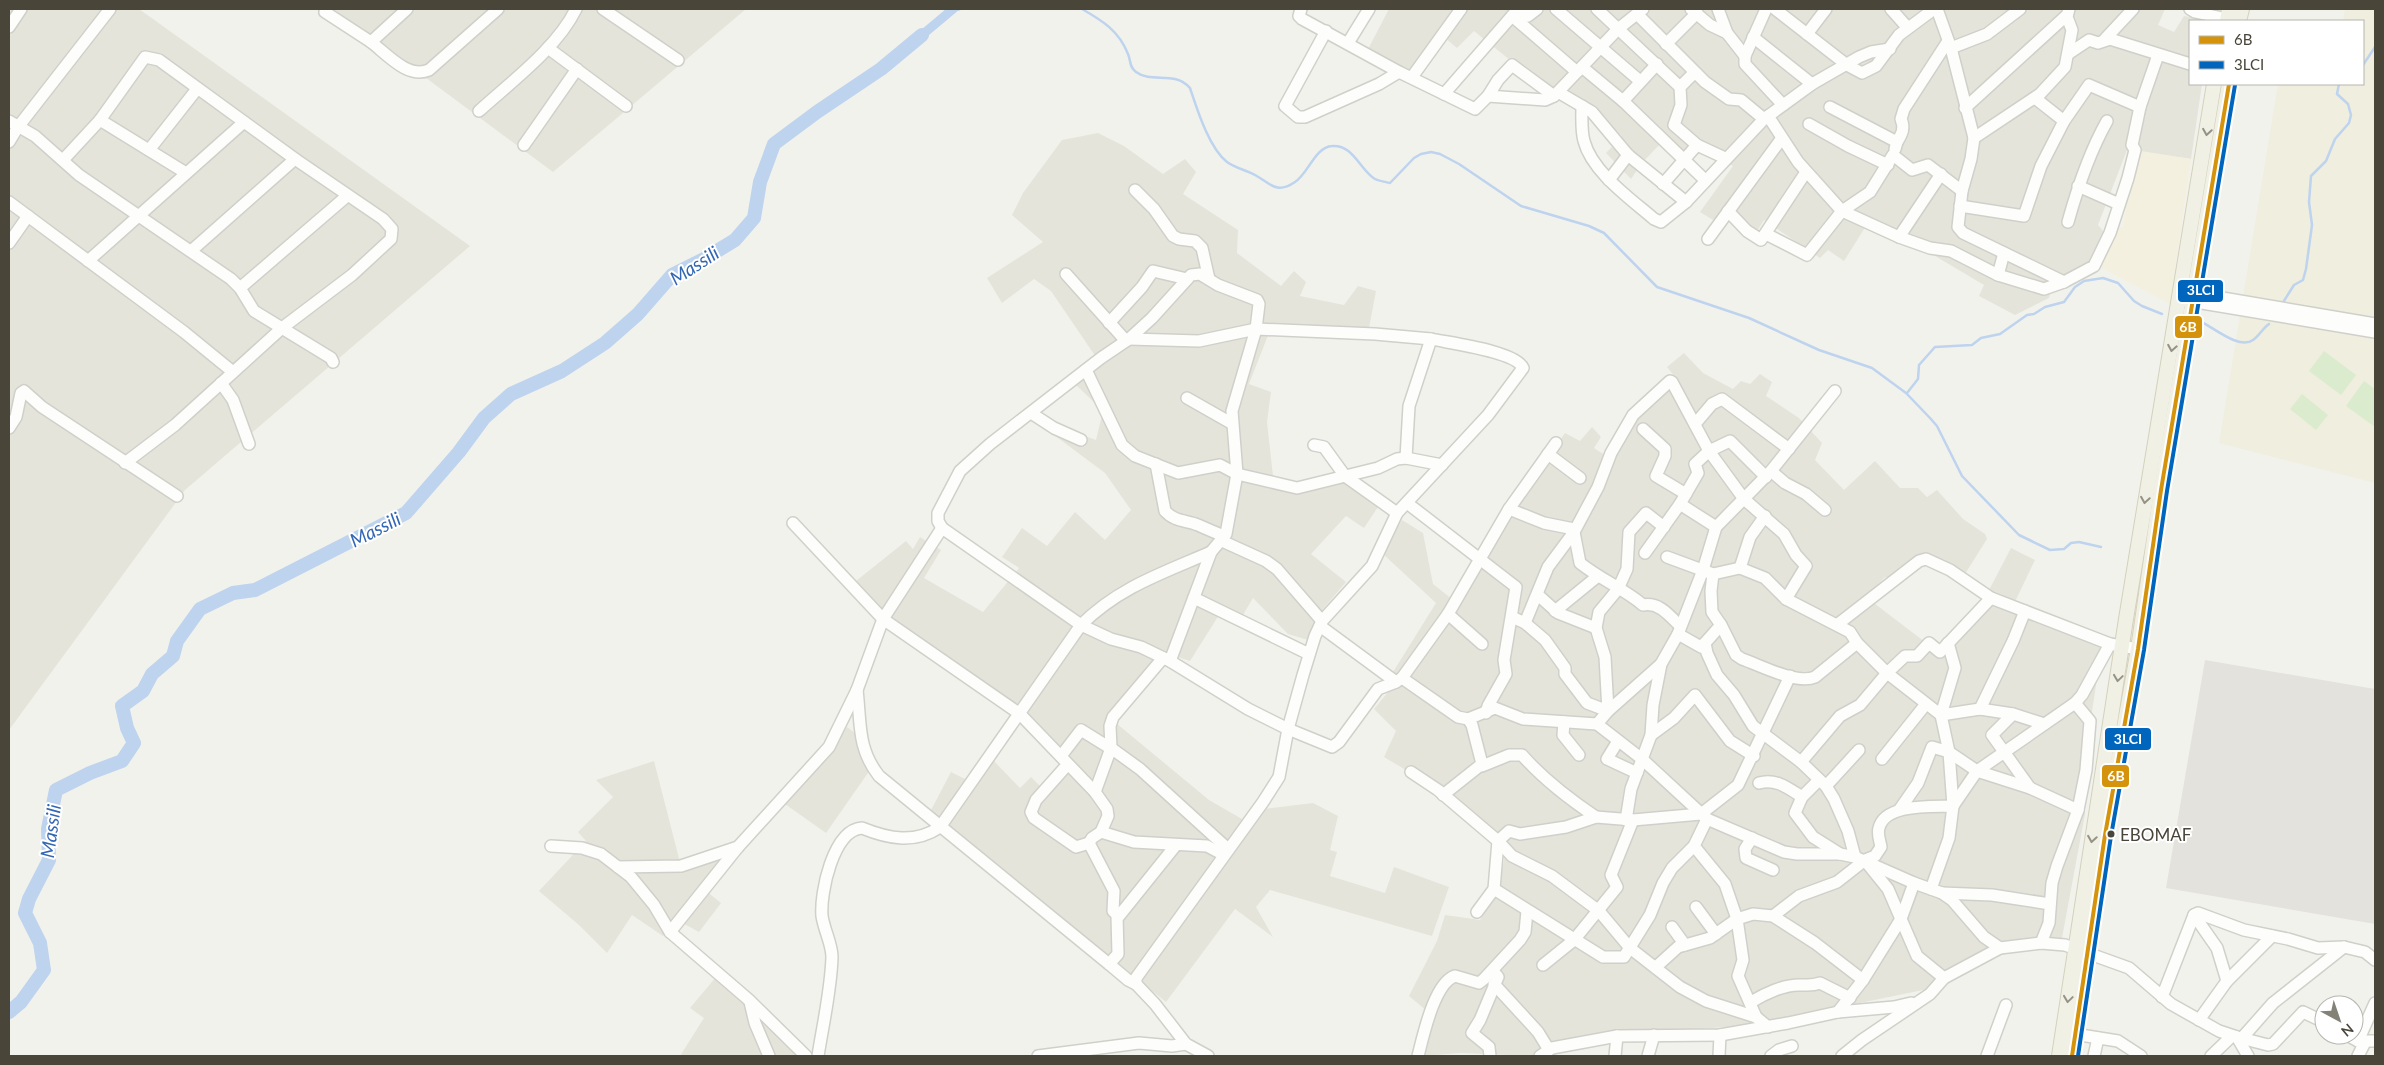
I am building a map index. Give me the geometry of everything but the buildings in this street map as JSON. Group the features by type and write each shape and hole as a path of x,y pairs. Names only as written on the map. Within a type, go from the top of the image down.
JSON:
{"main road":[{"path":"2231,17 2242,9"},
{"path":"2081,951 2105,835 2138,649 2161,490 2214,85"},
{"path":"2072,1056 2070,1034 2103,774 2116,645 2229,85"},
{"path":"2059,1056 2070,1034"}],"street":[{"path":"9,27 21,9"},
{"path":"9,142 13,124 110,9"},
{"path":"326,9 325,12 371,42 409,71 421,74 430,70 498,9"},
{"path":"371,42 407,9"},
{"path":"479,111 548,48 564,30 576,9"},
{"path":"603,9 678,60"},
{"path":"1301,9 1299,16 1399,72 1475,109 1488,96 1498,80 1512,65 1556,94 1596,115 1628,155 1686,202"},
{"path":"1348,43 1369,9"},
{"path":"1412,77 1459,9"},
{"path":"1517,11 1528,16 1537,9"},
{"path":"1556,9 1640,81"},
{"path":"1597,9 1680,87 1681,105 1674,125 1697,146 1725,158"},
{"path":"1718,9 1727,34 1745,56"},
{"path":"1775,9 1847,65 1863,73 1876,66 1908,27 1935,9 1950,45 1974,138 1971,159 1962,190 1960,230 2064,282"},
{"path":"1807,34 1826,9"},
{"path":"1891,9 1908,27"},
{"path":"2068,54 2089,40 2098,43 2104,39 2132,9"},
{"path":"2190,9 2195,12 2231,17"},
{"path":"1762,10 1745,56 1746,66 1783,105"},
{"path":"1517,11 1580,69 1623,100 1705,180"},
{"path":"1444,94 1517,11"},
{"path":"1488,96 1545,100 1556,94 1600,47 1640,11 1666,44 1694,73 1729,99 1741,100 1766,117 1806,172 1842,211 1899,237 1930,248 1951,251 1998,275 2044,289 2064,282 2094,266 2110,233 2134,157 2135,150 2132,145 2140,107 2158,55"},
{"path":"1666,44 1694,11 1710,25 1727,34"},
{"path":"1766,234 1807,255 1842,211 1870,192 1891,160 1902,134 1903,124 1901,119 1904,109 1950,45 1981,37 2013,11"},
{"path":"1965,108 2068,12"},
{"path":"1974,138 2035,98 2065,68 2072,30 2068,12"},
{"path":"1326,31 1286,106 1298,117 1305,117 1379,84 1399,72"},
{"path":"1753,37 1812,84"},
{"path":"2104,39 2189,64"},
{"path":"548,48 626,106"},
{"path":"1582,106 1584,142 1609,180 1658,222 1665,221 1686,202 1725,158 1766,117 1812,84 1866,53 1890,49"},
{"path":"63,160 100,120 145,57 159,60 347,196 383,219 392,229 391,239 352,275 282,328 175,426 125,463"},
{"path":"1623,100 1657,64"},
{"path":"524,145 577,69"},
{"path":"1680,87 1694,73"},
{"path":"1960,206 2024,216 2041,166 2064,121 2089,85 2140,107"},
{"path":"149,150 197,89"},
{"path":"2035,98 2064,121"},
{"path":"1830,108 1897,142"},
{"path":"100,120 186,173"},
{"path":"2068,222 2078,186 2093,147 2107,121"},
{"path":"88,261 137,215 244,122"},
{"path":"13,124 35,136 79,175 231,279 240,288 254,312 331,358 333,362"},
{"path":"1809,124 1848,146 1891,160 1912,170 1927,165 1962,190"},
{"path":"1708,239 1782,138"},
{"path":"1663,184 1697,146"},
{"path":"1609,180 1628,155"},
{"path":"191,251 295,159"},
{"path":"1728,211 1747,231 1761,240 1806,172"},
{"path":"1899,237 1941,174"},
{"path":"2078,186 2119,204"},
{"path":"1135,190 1154,209 1173,236 1179,240 1195,241 1202,248 1209,279"},
{"path":"240,288 347,196"},
{"path":"9,202 215,356 233,372"},
{"path":"9,243 28,216"},
{"path":"1998,275 2004,253"},
{"path":"1108,323 1142,287 1153,270 1186,279"},
{"path":"1094,792 1110,748 1110,726 1114,717 1166,659 1194,598 1211,552 1223,538 1237,474 1232,411 1256,329 1259,301 1194,273 1186,279 1152,318 1127,340 990,444 960,471 938,513 938,521 942,528 1081,625 1111,638 1137,645 1166,659 1248,709 1288,730 1330,747 1334,746 1378,689 1399,680 1448,614 1509,509 1556,443"},
{"path":"1066,274 1108,323 1127,340 1199,341 1256,329 1375,334 1431,339 1498,353 1520,363 1523,368 1488,415 1397,513 1372,566 1321,623 1309,654 1288,730 1279,777 1136,978 1136,984"},
{"path":"2187,296 2375,324"},
{"path":"2187,296 2375,332"},
{"path":"1406,458 1409,406 1431,339"},
{"path":"1086,370 1102,399 1122,445 1135,456 1178,473 1220,465 1237,474 1298,488 1406,458 1442,465"},
{"path":"1525,623 1548,567 1574,530 1598,487 1614,448 1633,415 1645,402 1671,381 1709,451 1744,499 1784,534 1796,555 1806,566 1786,599"},
{"path":"221,383 233,400 249,444"},
{"path":"9,428 16,417 21,394 24,391 42,407 177,496"},
{"path":"1543,965 1574,940 1617,887 1611,875 1629,820 1627,805 1651,735 1654,699 1661,664 1708,572 1716,527 1769,474 1835,391"},
{"path":"1187,398 1232,423"},
{"path":"1695,424 1712,404 1722,399 1789,449"},
{"path":"1031,412 1054,428 1081,440"},
{"path":"1643,429 1665,449 1665,456 1656,476 1716,527"},
{"path":"1645,553 1683,499 1698,473 1695,464 1709,451 1730,441 1769,474 1806,494 1825,510"},
{"path":"1314,445 1324,447 1345,476 1397,513"},
{"path":"1548,454 1580,478"},
{"path":"1156,464 1165,511 1168,514 1178,521 1195,524 1266,561 1277,569 1321,623 1399,680 1456,715 1468,719 1495,708 1523,718 1597,724 1642,759 1704,817 1784,852 1797,854 1840,854 1860,858 1914,883 1937,891 1952,900 1984,937 2000,948"},
{"path":"1407,503 1516,587 1504,660 1506,674 1486,713"},
{"path":"1509,509 1544,523 1574,530"},
{"path":"1608,711 1605,657 1596,628 1599,612 1618,589 1628,569 1629,532 1646,513 1664,527"},
{"path":"1740,568 1750,537 1765,516"},
{"path":"793,523 883,619 1020,714 1064,760 1094,792 1108,813 1101,832 1092,838 1089,843 1074,846 1034,818 1031,812 1036,800 1064,760 1082,730 1140,769 1226,852"},
{"path":"670,932 738,847 829,747 857,690 883,619 942,528"},
{"path":"1574,530 1580,563 1618,589 1631,595 1643,605 1651,604 1661,608 1679,630 1701,647 1721,625"},
{"path":"818,1056 832,954 822,918 821,901 836,851 846,836 856,829 862,828 895,839 931,833 940,827 1081,625 1100,606 1122,591 1211,552"},
{"path":"1667,557 1708,572 1740,568 1765,578 1786,599 1838,624 1850,632 1857,643 1887,673 1941,715 1980,709 2013,714 2044,724"},
{"path":"1838,624 1924,559 1930,559 1950,570 1991,598 2116,645 2138,649"},
{"path":"1708,572 1712,612 1739,658 1802,680 1815,677 1857,643"},
{"path":"1555,611 1598,576"},
{"path":"1538,595 1555,611 1596,628"},
{"path":"1194,598 1309,654"},
{"path":"1801,762 1840,716 1860,705 1887,673 1905,656 1917,656 1929,643 1940,652 1991,598"},
{"path":"1980,709 2013,641 2025,611"},
{"path":"1448,614 1482,644"},
{"path":"1512,617 1525,623 1546,640 1565,668 1565,674 1587,703 1608,711"},
{"path":"1705,643 1707,654 1717,676 1734,696 1753,726 1801,762 1823,783 1834,798 1860,858 1888,888 1918,956 1944,978"},
{"path":"1937,891 1954,806 1949,752 1941,715 1955,668 1948,643"},
{"path":"1954,806 1977,770 2076,703 2116,645"},
{"path":"1597,724 1608,711 1661,664"},
{"path":"1494,889 1603,957 1624,957 1650,915 1668,875 1694,846 1704,817 1737,788 1754,756 1790,676"},
{"path":"857,690 859,734 871,766 878,776 1125,978 1136,984 1155,1004 1186,1044 1208,1056"},
{"path":"1651,735 1674,718 1695,695 1730,741 1754,756"},
{"path":"2041,944 2050,923 2050,904 2057,866 2078,810 2086,770 2090,721 2076,703"},
{"path":"1882,759 1926,704"},
{"path":"2013,714 1992,735 2030,788"},
{"path":"1468,719 1472,726 1482,766"},
{"path":"1564,722 1563,735 1579,755"},
{"path":"1618,741 1606,759 1637,772"},
{"path":"1900,809 1918,783 1932,747 1949,752 1977,770 2030,788 2078,810"},
{"path":"1840,854 1813,837 1796,815 1795,810 1802,797 1823,783 1859,750"},
{"path":"1443,795 1482,766 1509,755 1522,755 1540,775 1560,792 1596,817"},
{"path":"2086,770 2103,774"},
{"path":"1411,772 1443,795 1498,841 1512,856 1552,876 1598,911 1630,948 1657,966 1680,987 1700,999 1756,1017 1768,1027"},
{"path":"1759,782 1767,780 1780,783 1802,797"},
{"path":"1773,916 1802,894 1837,882 1860,858 1876,856 1881,847 1878,829 1881,821 1890,813 1900,809 1954,806"},
{"path":"1477,912 1494,889 1498,841 1509,831 1520,834 1566,827 1596,817 1629,820 1704,817"},
{"path":"1101,832 1134,842 1176,846 1207,846 1226,852"},
{"path":"1752,838 1745,849 1746,858 1773,870"},
{"path":"1089,843 1114,891 1113,911 1116,916 1118,954 1109,964"},
{"path":"551,846 582,848 600,854 618,867 643,890 670,932 749,1000 806,1056"},
{"path":"1116,916 1119,916 1176,846"},
{"path":"1694,846 1725,884 1737,919 1743,960 1738,976 1756,1017"},
{"path":"618,867 680,866 738,847"},
{"path":"1838,1012 1863,980 1901,919 1914,883"},
{"path":"1937,891 1992,895 2050,904"},
{"path":"1696,907 1716,934"},
{"path":"1418,1056 1435,1002 1448,980 1455,976 1479,983 1520,940 1524,932 1527,911"},
{"path":"2194,915 2200,913 2244,930 2318,948 2344,947 2365,952 2375,960"},
{"path":"1657,966 1678,947 1716,934 1737,919 1752,914 1773,916 1815,943 1863,980"},
{"path":"2162,997 2194,915"},
{"path":"2194,915 2216,948 2228,981"},
{"path":"1672,927 1685,945"},
{"path":"2199,1020 2228,981 2272,936"},
{"path":"1842,1056 1930,994 1944,978 2000,948 2041,944 2081,951 2134,971 2162,997 2199,1020 2237,1037 2268,1045 2273,1044 2305,1012 2314,1017"},
{"path":"2211,1056 2237,1037 2273,1003 2344,947"},
{"path":"1490,1056 1489,1047 1472,1033 1480,1020 1498,977 1493,970"},
{"path":"1751,1002 1766,993 1800,984 1810,987 1820,983 1850,998"},
{"path":"1494,984 1538,1032 1544,1053 1617,1036 1720,1035 1838,1012 1894,1007 1920,1001"},
{"path":"749,1000 755,1023 769,1056"},
{"path":"2358,1056 2366,1042 2375,1003"},
{"path":"1987,1056 2006,1005"},
{"path":"2070,1034 2123,1044 2141,1056"},
{"path":"1648,1056 1654,1035"},
{"path":"1719,1056 1720,1035"},
{"path":"1615,1056 1617,1036"},
{"path":"2237,1037 2249,1055"},
{"path":"2094,1056 2098,1038"},
{"path":"1038,1056 1139,1042 1172,1046 1186,1044"},
{"path":"1771,1056 1779,1050 1792,1046"}],"shaded area":[{"path":"9,9 139,9 470,246 185,490 9,730"},
{"path":"333,9 746,9 553,172"},
{"path":"1389,9 2165,9 2158,25 2174,32 2184,16 2206,20 2189,20 2189,85 2202,85 2191,159 2127,150 2098,225 2104,232 2089,261 2054,280 2049,298 2015,315 1979,296 1984,285 1871,218 1844,261 1828,250 1820,258 1764,220 1754,236 1725,215 1718,223 1700,212 1733,166 1697,144 1682,158 1661,143 1641,164 1631,179 1606,153 1622,136 1593,110 1552,94 1474,31 1457,48 1438,32 1409,71 1367,51"},
{"path":"2345,9 2375,9 2375,483 2219,443 2278,85 2364,85 2364,20 2343,20"},
{"path":"1098,133 1124,146 1163,174 1185,159 1196,172 1183,194 1238,230 1237,253 1281,286 1294,271 1306,282 1300,296 1344,305 1358,286 1376,291 1369,328 1272,325 1249,384 1271,392 1267,422 1274,485 1344,479 1380,504 1364,528 1346,516 1311,554 1346,582 1323,609 1308,640 1288,634 1253,598 1237,625 1219,615 1190,661 1163,652 1110,718 1209,800 1249,823 1263,809 1313,803 1338,816 1330,850 1337,852 1330,876 1385,893 1394,867 1449,887 1432,936 1270,890 1256,907 1273,937 1235,909 1166,1002 930,812 951,772 977,785 994,761 1020,788 1031,777 1047,793 1073,764 1020,706 891,619 856,581 906,541 913,549 920,537 941,550 924,578 983,612 1019,568 1002,557 1022,528 1047,546 1075,512 1105,540 1131,510 1105,473 1054,435 1059,427 1096,440 1103,411 1073,382 1100,363 1051,291 1034,279 1002,303 987,278 1043,242 1012,215 1023,193 1062,140"},
{"path":"2135,150 2191,159 2170,304 2096,265 2116,227 2123,227"},
{"path":"1684,353 1703,373 1733,389 1741,381 1750,384 1760,374 1772,382 1766,396 1799,418 1822,443 1815,460 1844,490 1875,461 1900,488 1918,488 1927,497 1937,490 1963,519 1985,534 1987,539 1965,574 1928,554 1904,565 1889,580 1885,577 1866,597 1942,655 1994,603 1996,594 1989,590 2011,548 2035,560 2012,608 2102,646 2082,777 2085,814 2062,938 2009,946 1928,989 1753,1025 1669,1031 1610,1031 1547,1044 1533,1056 1460,1053 1424,1056 1434,1017 1409,996 1437,941 1445,915 1480,920 1499,888 1507,843 1453,798 1384,757 1396,731 1374,709 1393,686 1393,672 1436,603 1383,554 1402,520 1423,533 1433,584 1457,603 1508,518 1565,433 1580,441 1592,427 1601,437 1594,448 1611,459 1644,409 1675,377 1667,367"},
{"path":"2205,660 2375,689 2375,924 2166,888"},
{"path":"847,727 855,733 870,770 826,833 785,804 829,755"},
{"path":"654,761 682,870 722,854 725,859 701,887 721,903 699,932 677,920 663,936 632,915 607,953 579,925 539,891 586,841 578,832 613,797 596,780"},
{"path":"716,977 743,999 801,1056 680,1056 704,1018 690,1008"}],"green space":[{"path":"2324,351 2356,375 2341,395 2309,371"},
{"path":"2364,381 2375,389 2375,427 2346,406"},
{"path":"2302,394 2328,415 2316,430 2290,409"}],"waterway":[{"path":"922,35 953,9"},
{"path":"950,12 960,9"},
{"path":"1082,9 1110,27 1120,39 1129,57 1131,66 1136,72 1149,77 1171,78 1184,83 1190,88 1209,138 1221,156 1233,166 1255,175 1278,188 1283,188 1300,178 1321,151 1332,146 1339,146 1351,153 1375,179 1390,183 1414,158 1431,152 1440,154 1459,164 1521,206 1589,226 1604,233 1657,287 1749,318 1819,350 1872,368 1906,393 1930,418 1937,426 1962,476 2019,535 2050,550 2064,549 2071,543 2079,542 2101,547"},
{"name":"Massili","path":"9,1012 21,1002 44,970 40,943 25,913 29,899 49,860 48,829 56,790 90,773 122,761 134,743 127,728 122,706 143,691 152,674 173,656 177,641 200,609 233,593 255,590 406,513 459,452 484,418 511,394 562,371 605,343 638,314 672,275 704,259 735,240 754,218 760,182 774,144 817,112 881,69 922,35"},
{"path":"2364,64 2375,47"},
{"path":"2282,304 2294,285 2303,280 2306,269 2312,225 2309,202 2311,176 2326,161 2335,139 2349,123 2351,115 2348,104 2337,94 2339,85"},
{"path":"1907,393 1918,379 1919,365 1935,347 1972,345 1981,338 2000,334 2027,315 2034,314 2045,307 2064,302 2075,287 2084,281 2103,278 2118,283 2134,301 2162,314"},
{"path":"2195,319 2240,342 2253,340 2269,324"}],"transit line":[{"name":"6B","path":"2072,1056 2105,835 2138,649 2161,490 2229,85"},
{"name":"3LCI","path":"2078,1056 2111,836 2144,650 2167,491 2235,85"}],"place":[{"name":"EBOMAF","path":"2111,834"}]}
